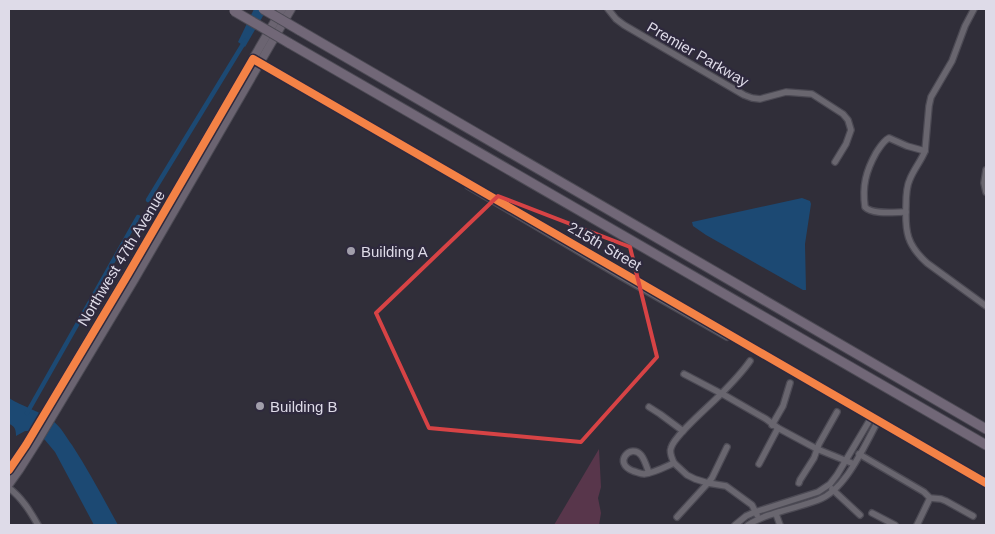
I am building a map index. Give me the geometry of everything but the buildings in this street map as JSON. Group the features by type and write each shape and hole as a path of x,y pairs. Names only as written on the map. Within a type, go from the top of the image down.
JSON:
{"highway":[{"path":"263,9 986,429"},
{"path":"232,10 986,445"}],"main road":[{"path":"256,60 282,9"},
{"path":"256,60 291,9"},
{"name":"Northwest 47th Avenue","path":"9,484 19,470 48,414 205,141 256,60"},
{"name":"Northwest 47th Avenue","path":"9,470 35,438"}],"street":[{"name":"Premier Parkway","path":"608,9 624,25 744,95 760,98 786,92 812,94 843,114 848,120 850,130 846,144 835,162"},
{"path":"974,9 965,26 952,61 931,96 925,151 908,184 906,224 907,234 913,248 920,256 986,306"},
{"name":"215th Street","path":"256,60 986,483"},
{"path":"906,212 868,210 864,199 866,174 869,165 886,139 889,138 925,151"},
{"path":"986,170 984,183 986,192"},
{"path":"750,362 683,431 671,446 670,451 674,463 687,475 708,483 726,486 752,505 759,519"},
{"path":"684,374 817,449 854,464"},
{"path":"759,464 783,406 790,383"},
{"path":"649,408 683,431"},
{"path":"799,483 837,412"},
{"path":"735,525 746,516 755,512 818,492 828,485 837,475 871,418"},
{"path":"748,525 759,519 819,500 834,492 845,479 878,421"},
{"path":"678,517 712,478 726,447"},
{"path":"649,473 639,453 629,452 624,456 625,466 642,474 649,473 674,463"},
{"path":"859,454 924,492 930,498 946,500 973,516"},
{"path":"828,485 860,515"},
{"path":"9,488 29,508 38,525"},
{"path":"917,525 930,498"},
{"path":"872,512 895,525"},
{"path":"776,514 780,525"}],"highlighted area":[{"path":"498,196 630,247 657,357 581,442 429,428 376,313"}],"shaded area":[{"path":"599,449 601,487 598,498 601,513 599,525 554,525"}],"water":[{"path":"254,9 267,9 245,47 238,42"},
{"path":"802,198 810,201 811,204 805,244 806,290 706,235 693,226 692,222"},
{"path":"9,398 43,414 58,426 72,445 118,525 94,525 55,452 45,440 28,431 16,436 15,428 9,424"}],"waterway":[{"path":"148,200 245,41"},
{"path":"27,413 138,217"}],"cycle path":[{"path":"9,470 26,445 127,276 253,59 986,483"}],"place":[{"name":"Building A","path":"351,251"},
{"name":"Building B","path":"260,406"}]}
